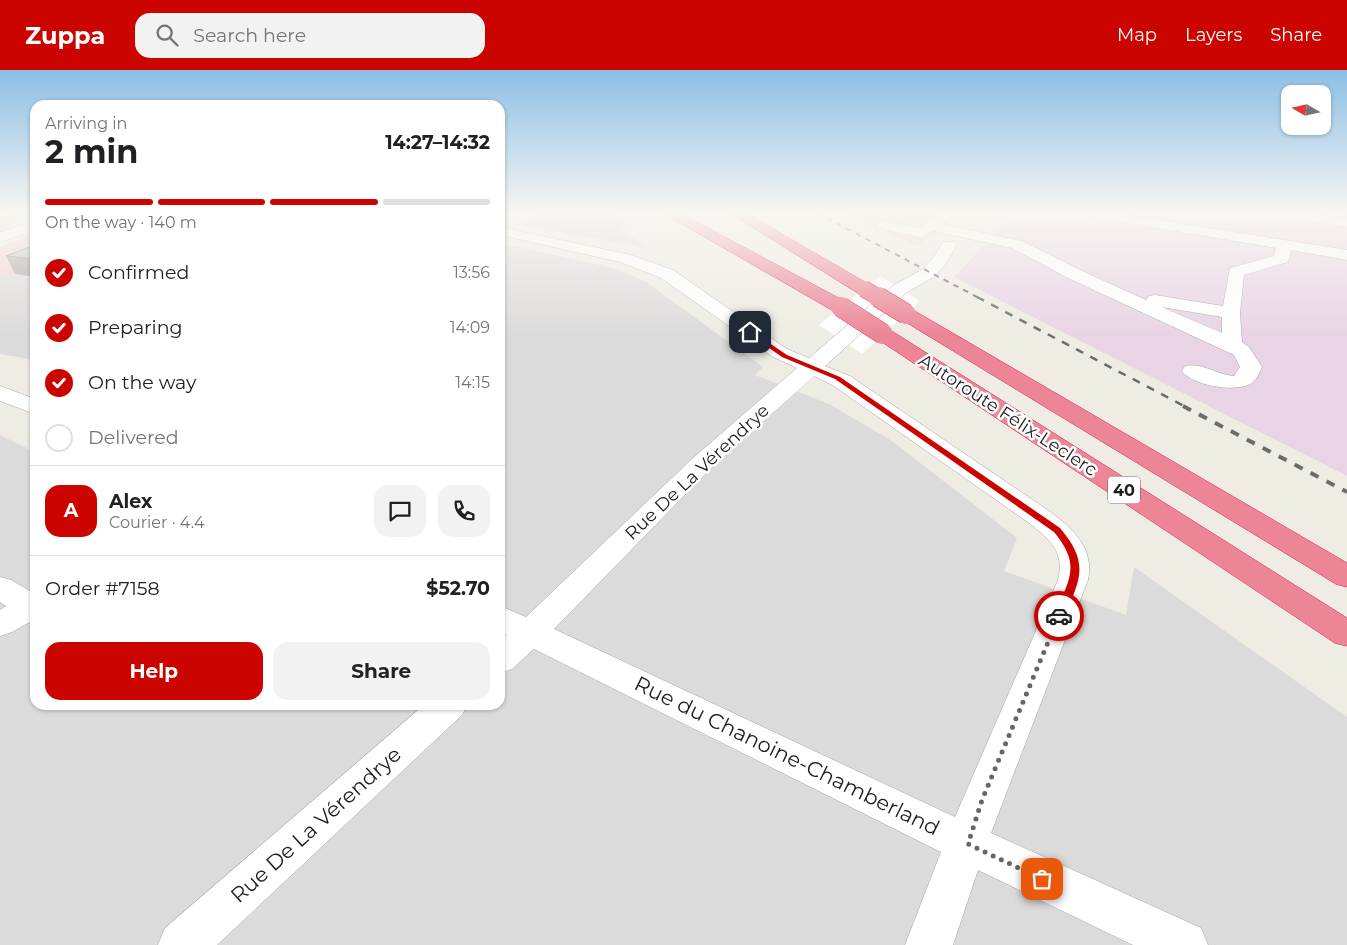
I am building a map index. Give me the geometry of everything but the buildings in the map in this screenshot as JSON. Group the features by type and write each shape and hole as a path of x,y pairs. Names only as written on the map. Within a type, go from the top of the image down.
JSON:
{"highway":[{"path":"744,254 841,307"},
{"name":"Autoroute Félix-Leclerc","path":"758,254 1347,634"},
{"name":"Autoroute Félix-Leclerc","path":"805,254 1347,577"}],"street":[{"path":"607,254 654,268 685,286 780,353 842,381 1040,517 1061,534 1072,549 1076,562 1073,580 982,800 968,844 929,945"},
{"name":"Rue De La Vérendrye","path":"505,648 515,625 900,289 935,268 945,254"},
{"path":"1037,254 1117,293 1232,345 1242,351 1251,367 1249,374 1244,380 1237,382 1220,381 1193,371"},
{"path":"1232,345 1231,313 1236,272 1282,259 1283,254"},
{"path":"1117,293 1231,313"},
{"path":"4,397 30,389"},
{"path":"4,397 30,405"},
{"path":"0,588 30,604"},
{"path":"0,624 30,608"},
{"name":"Rue du Chanoine-Chamberland","path":"515,625 968,844 1184,945"},
{"name":"Rue De La Vérendrye","path":"182,945 443,710"}],"shaded area":[{"path":"0,254 30,254 30,276 0,273"},
{"path":"505,254 549,254 617,269 646,282 763,367 755,375 829,404 892,441 1017,538 1004,571 1126,615 1134,567 1347,717 1347,945 0,945 0,435 30,450 30,710 505,710"},
{"path":"976,254 1347,254 1347,476 954,277"},
{"path":"0,273 30,276 30,359 0,354"}],"pier":[{"path":"880,276 920,301 862,354 819,325"}],"railway":[{"path":"895,254 979,298"},
{"path":"977,297 1186,407"},
{"path":"1183,406 1347,492"}],"way so far":[{"path":"1042,879 968,844 982,800 1059,616"}],"route":[{"path":"750,332 784,356 838,378 1057,530 1070,546 1076,562 1075,576 1059,616"}]}
